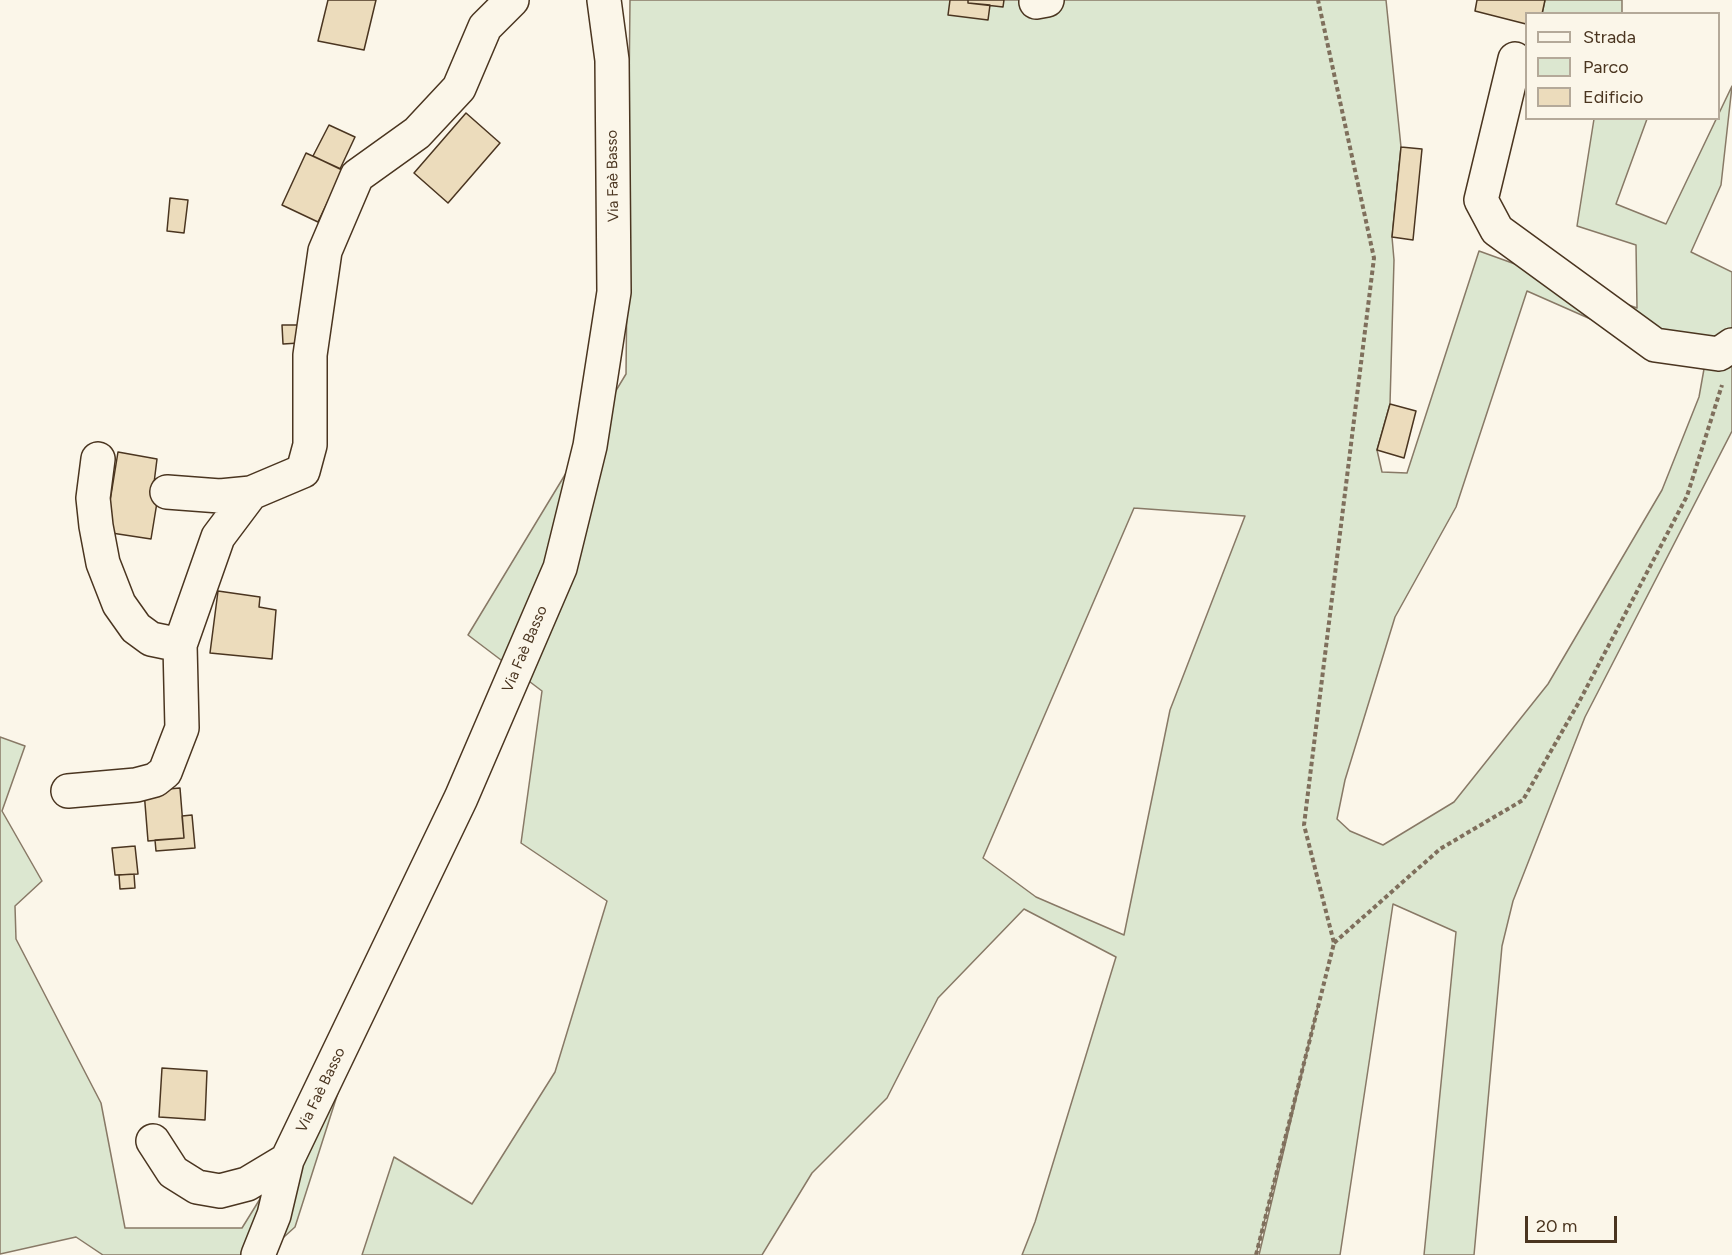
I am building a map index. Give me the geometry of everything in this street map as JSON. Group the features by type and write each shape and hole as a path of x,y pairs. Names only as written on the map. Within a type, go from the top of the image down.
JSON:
{"street":[{"path":"167,492 220,496 251,493 303,471 310,445 310,355 325,251 357,176 417,133 459,88 485,27 512,0"},
{"name":"Via Faè Basso","path":"258,1255 274,1215 287,1160 461,798 560,568 590,446 614,292 612,60 604,0"},
{"path":"1515,59 1481,200 1497,230 1655,345 1719,354 1731,346"},
{"path":"98,459 93,498 96,526 103,562 119,604 136,628 151,639 180,645"},
{"path":"68,791 136,785 155,780 165,772 182,728 180,645 218,537 251,493"},
{"path":"153,1141 173,1172 197,1187 220,1191 247,1184 287,1160"}],"path":[{"path":"1256,1255 1334,943 1304,825 1374,258 1318,0"},
{"path":"1334,943 1440,849 1523,800 1579,702 1687,496 1718,402 1731,346"}],"green space":[{"path":"630,0 1386,0 1401,147 1392,237 1394,260 1390,404 1377,450 1382,472 1407,473 1479,251 1637,308 1636,245 1577,226 1594,120 1647,120 1616,204 1666,224 1716,120 1720,120 1720,111 1732,86 1721,185 1691,252 1732,272 1732,431 1585,717 1513,901 1502,946 1474,1255 1424,1255 1456,932 1393,904 1340,1255 1259,1255 1318,1006 1256,1255 1022,1255 1035,1222 1116,957 1024,909 938,998 887,1098 812,1173 762,1255 362,1255 394,1157 472,1204 555,1072 607,901 521,843 542,691 468,635 626,374","holes":["1527,291 1704,369 1699,397 1662,490 1548,684 1454,802 1383,845 1350,831 1337,819 1345,780 1395,617 1456,507","1134,508 1245,516 1170,710 1124,935 1036,897 983,858"]},
{"path":"1545,0 1622,0 1622,12 1542,12"},
{"path":"0,737 25,746 2,811 42,881 15,906 16,939 101,1103 125,1228 242,1228 351,1052 295,1227 264,1255 103,1255 76,1237 0,1254"}],"building":[{"path":"328,0 376,0 364,50 318,41"},
{"path":"950,0 968,0 968,3 990,5 988,20 948,15"},
{"path":"968,0 1004,0 1003,7 968,3"},
{"path":"1477,0 1545,0 1542,12 1525,12 1525,24 1475,11"},
{"path":"466,113 500,143 448,203 414,173"},
{"path":"329,125 355,137 340,169 313,156"},
{"path":"1401,147 1422,149 1413,240 1392,237"},
{"path":"306,153 343,170 318,222 282,205"},
{"path":"170,198 188,200 184,233 167,231"},
{"path":"282,325 298,325 299,343 283,344"},
{"path":"1390,404 1416,411 1404,458 1377,450"},
{"path":"118,452 157,459 154,483 160,484 151,539 105,532"},
{"path":"218,591 260,597 259,607 276,610 272,659 210,653"},
{"path":"180,788 184,838 148,841 144,791"},
{"path":"192,815 195,848 156,851 155,840 184,838 182,816"},
{"path":"135,846 138,874 115,875 112,848"},
{"path":"134,874 135,888 120,889 119,875"},
{"path":"162,1068 207,1071 205,1120 159,1117"}]}
